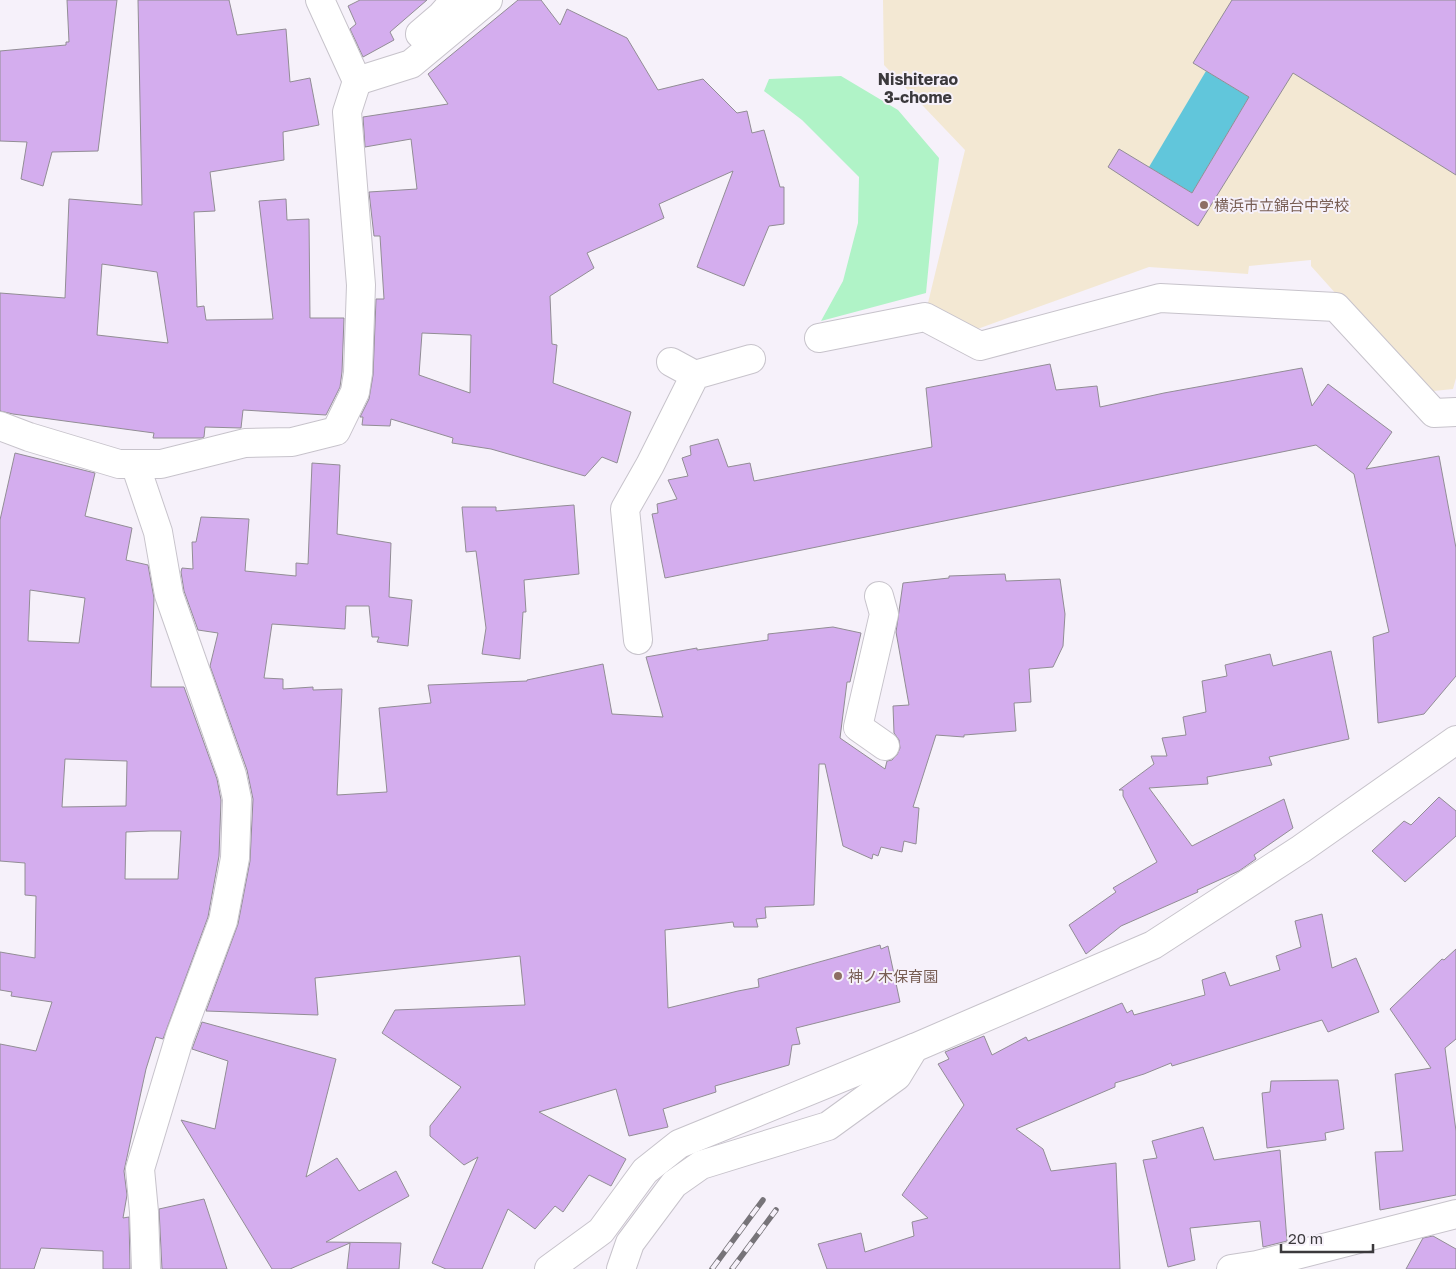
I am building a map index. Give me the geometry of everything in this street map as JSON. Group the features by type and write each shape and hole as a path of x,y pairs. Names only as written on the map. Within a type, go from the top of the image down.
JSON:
{"street":[{"path":"0,426 29,437 119,464 161,464 245,443 292,442 336,431 355,392 358,373 361,285 347,112 354,76 320,0"},
{"path":"354,76 401,50 441,16 455,0"},
{"path":"354,76 411,64 488,0"},
{"path":"819,338 925,316 980,346 1160,298 1336,307 1434,413 1456,412"},
{"path":"671,362 695,375 751,359"},
{"path":"638,640 625,509 650,465 695,375"},
{"path":"135,464 158,532 169,595 232,775 237,799 235,858 223,921 180,1036 140,1169 146,1269"},
{"path":"879,596 884,614 858,727 885,746"},
{"path":"549,1269 601,1232 645,1171 679,1144 914,1048 1153,945 1301,849 1456,740"},
{"path":"621,1269 630,1243 674,1184 701,1165 828,1126 897,1076 914,1048"},
{"path":"1231,1269 1257,1265 1456,1214"}],"shaded area":[{"name":"横浜市立錦台中学校","path":"883,0 1456,0 1456,378 1453,389 1424,392 1311,266 1311,260 1249,266 1248,274 1149,267 972,331 928,303 965,150 884,65"}],"green space":[{"path":"841,76 898,110 939,158 926,293 821,321 843,281 858,223 859,177 802,120 764,91 769,79"}],"water":[{"path":"1206,71 1249,97 1192,193 1149,167"}],"building":[{"path":"67,0 117,0 98,151 52,152 43,186 21,179 27,142 0,141 0,51 66,45 66,42 69,42"},
{"path":"138,0 229,0 237,35 286,29 290,82 310,78 319,125 283,132 284,160 210,172 215,211 194,212 197,307 204,306 206,320 273,319 259,201 286,199 287,220 309,219 310,318 344,318 340,387 326,415 243,410 241,428 205,427 204,437 202,438 153,438 154,433 0,411 0,293 65,298 69,199 142,205","holes":["102,264 157,272 168,343 97,335"]},
{"path":"360,0 427,0 390,32 394,40 363,57 350,29 356,24 348,6"},
{"path":"518,0 541,0 560,25 567,9 627,38 658,90 703,79 737,113 747,111 752,133 764,130 780,187 784,187 784,224 769,226 744,286 697,267 733,171 659,204 664,218 587,253 594,268 550,296 552,344 557,345 553,383 631,412 617,463 602,457 585,476 491,449 452,443 453,438 391,419 390,426 362,425 363,417 360,417 369,399 373,375 376,299 384,299 380,236 374,236 369,192 417,189 411,139 365,147 363,117 448,104 428,74","holes":["422,333 471,335 470,393 419,375"]},
{"path":"1232,0 1456,0 1456,175 1293,73 1198,226 1108,167 1119,149 1192,193 1249,97 1193,63"},
{"path":"1050,364 1056,390 1097,386 1100,407 1164,393 1302,368 1312,406 1328,384 1392,432 1366,469 1439,456 1456,548 1456,676 1424,714 1378,723 1373,637 1389,632 1354,474 1316,445 665,578 652,514 658,513 657,504 677,499 668,480 688,476 682,458 691,455 690,446 718,439 728,467 750,463 754,481 932,447 926,388"},
{"path":"15,453 95,473 85,516 132,528 126,560 148,565 154,598 151,687 184,687 217,779 221,800 219,856 208,917 163,1039 156,1037 146,1069 124,1171 127,1195 123,1218 129,1217 130,1269 103,1269 103,1251 41,1248 34,1269 0,1269 0,1044 36,1051 52,1002 11,996 12,992 0,990 0,952 35,958 36,896 25,895 25,863 0,861 0,520","holes":["30,590 85,598 79,643 28,641","65,759 127,761 126,806 62,807","181,831 178,879 125,879 126,832"]},
{"path":"312,463 340,465 337,534 391,543 389,597 412,600 408,646 377,642 379,637 372,637 369,606 346,606 345,629 272,624 264,678 283,679 283,689 313,687 313,690 342,689 337,795 387,792 379,708 431,703 428,685 527,681 603,664 612,714 663,717 646,657 697,648 697,650 768,640 768,634 833,627 861,633 850,682 847,682 840,738 885,769 887,761 892,760 897,755 900,748 899,740 894,733 893,706 909,705 896,632 903,583 949,578 949,576 1005,574 1006,581 1060,579 1065,614 1063,646 1053,667 1029,669 1031,702 1014,703 1016,731 964,735 964,737 936,735 913,807 919,808 916,844 904,841 902,852 881,847 878,856 873,854 872,859 843,846 825,764 819,764 814,905 765,907 766,918 756,919 758,927 734,927 733,922 665,930 668,1008 759,987 758,979 880,945 881,949 888,946 900,1002 796,1028 800,1044 792,1045 789,1065 715,1086 716,1092 663,1109 668,1127 629,1136 616,1089 539,1112 626,1159 611,1186 589,1175 563,1212 555,1206 535,1229 508,1209 482,1269 446,1269 432,1263 478,1157 464,1165 430,1136 430,1126 461,1087 382,1033 395,1010 525,1005 520,956 315,978 318,1015 206,1011 238,924 250,861 253,799 247,770 210,666 218,633 198,630 184,591 181,572 182,568 193,569 192,542 196,542 201,517 249,519 245,571 296,576 296,563 308,564"},
{"path":"574,505 579,574 524,580 526,612 523,612 520,659 482,654 486,628 476,551 466,552 462,507 496,507 496,511"},
{"path":"1331,651 1349,739 1269,757 1272,765 1207,777 1208,784 1149,788 1192,846 1284,799 1293,828 1254,855 1256,859 1239,871 1197,890 1198,892 1121,926 1086,954 1069,925 1116,892 1113,888 1157,862 1123,796 1123,790 1119,790 1154,764 1151,756 1167,756 1162,738 1186,735 1183,717 1206,712 1202,681 1227,676 1225,665 1270,654 1273,666"},
{"path":"1439,797 1456,811 1456,836 1405,882 1372,851 1404,821 1411,825"},
{"path":"1322,914 1332,968 1356,958 1379,1012 1328,1032 1322,1020 1172,1066 1171,1063 1115,1083 1115,1087 1016,1129 1043,1149 1051,1171 1116,1163 1120,1269 827,1269 818,1244 861,1233 865,1252 914,1236 912,1222 928,1218 902,1195 964,1105 938,1064 949,1059 945,1052 984,1036 992,1055 1026,1037 1028,1041 1122,1003 1127,1013 1132,1010 1134,1015 1205,995 1202,980 1225,972 1230,986 1280,970 1276,956 1301,947 1295,921"},
{"path":"1456,949 1456,1039 1445,1048 1456,1131 1456,1195 1380,1210 1375,1152 1403,1151 1395,1074 1431,1068 1390,1009 1442,959 1444,960"},
{"path":"202,1022 336,1059 306,1177 337,1158 359,1191 396,1171 409,1196 326,1242 401,1243 399,1269 347,1269 350,1243 290,1269 272,1269 181,1120 215,1129 228,1061 192,1049"},
{"path":"1338,1080 1344,1129 1325,1133 1326,1140 1267,1148 1262,1093 1270,1092 1271,1081"},
{"path":"1203,1127 1214,1160 1280,1150 1287,1241 1263,1247 1260,1221 1190,1228 1195,1260 1168,1267 1143,1160 1157,1158 1152,1141"},
{"path":"204,1199 227,1269 162,1269 159,1209"},
{"path":"1433,1236 1456,1249 1456,1269 1406,1269 1423,1238"}],"railway":[{"path":"712,1269 763,1200"},
{"path":"732,1269 776,1210"}],"place":[{"name":"横浜市立錦台中学校","path":"1204,205"},
{"name":"神ノ木保育園","path":"838,976"}],"district":[{"name":"Nishiterao 3-chome","path":"918,88"}]}
